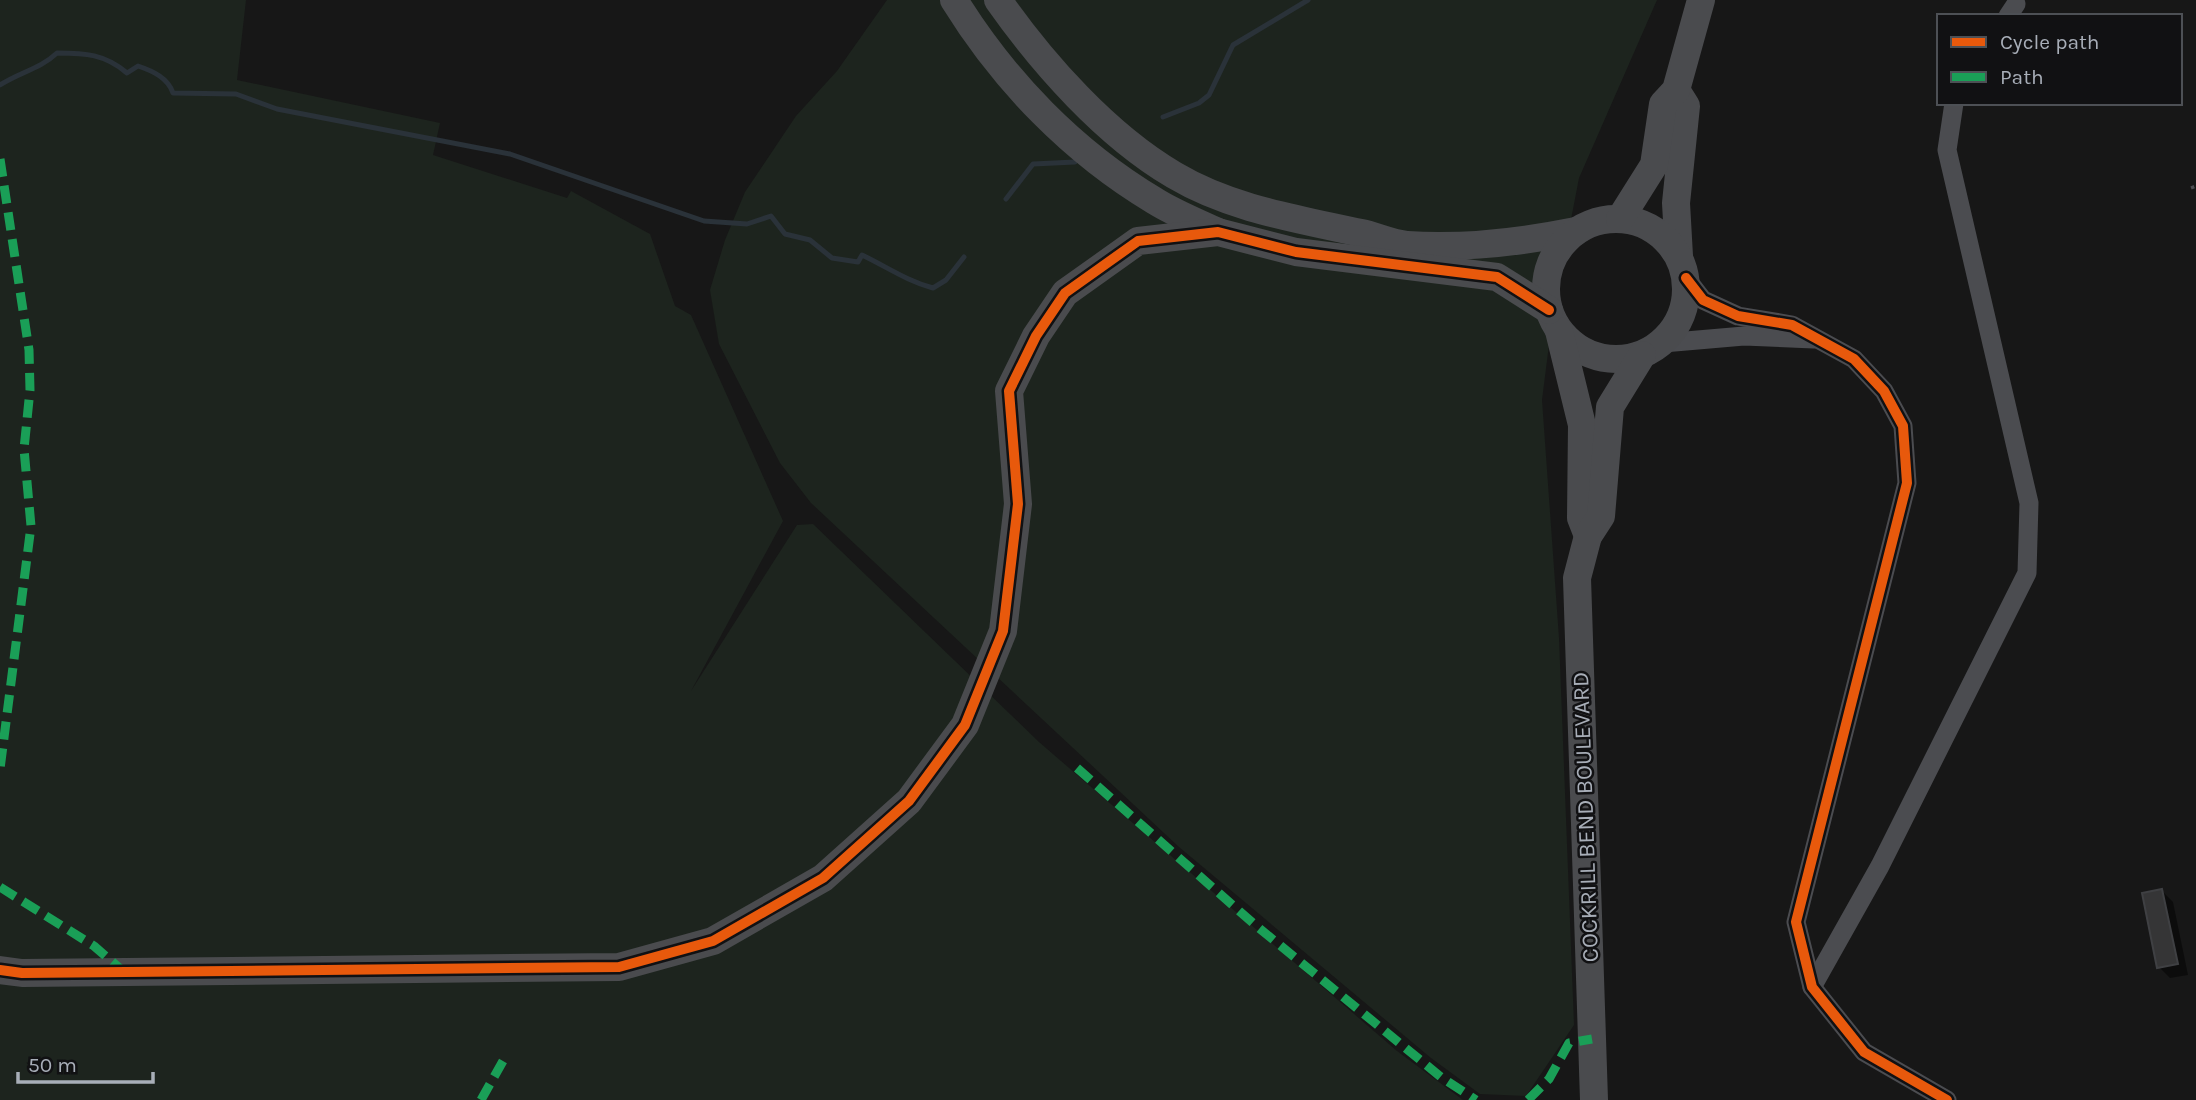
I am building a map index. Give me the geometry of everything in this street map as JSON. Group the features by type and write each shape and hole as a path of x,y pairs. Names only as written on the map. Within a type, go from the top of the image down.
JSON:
{"street":[{"path":"954,0 1010,79 1056,125 1105,167 1156,202 1218,232 1296,252 1402,255 1576,231 1597,221 1620,219 1643,224 1664,237 1703,300 1738,316 1792,325 1822,339 1854,359 1884,391 1903,426 1907,482 1796,922 1812,987 1864,1052 1947,1100"},
{"path":"998,0 1024,37 1083,101 1174,175 1225,199 1402,255 1497,276 1554,321 1575,347 1595,357 1619,360 1652,349 1744,336 1822,339"},
{"path":"1620,219 1654,165 1663,104 1676,90 1701,0"},
{"path":"1652,349 1678,324 1686,302 1676,203 1686,106 1676,90"},
{"path":"1812,987 1880,866 2027,573 2029,503 1947,150 1954,105"},
{"path":"1138,241 1156,202 1174,175"},
{"path":"1554,321 1545,288 1549,266 1560,247 1576,231"},
{"path":"0,970 22,973 619,967 713,941 823,878 909,801 965,725 1003,631 1018,503 1009,391 1036,336 1065,293 1138,241 1218,232"},
{"name":"COCKRILL BEND BOULEVARD","path":"1554,321 1582,425 1581,518 1588,536"},
{"name":"COCKRILL BEND BOULEVARD","path":"1594,1100 1577,578 1588,536 1601,516 1609,407 1652,349"}],"shaded area":[{"path":"0,0 246,0 237,80 440,123 433,155 567,198 571,191 650,234 675,306 691,315 783,521 691,691 797,525 813,524 1039,742 1397,1051 1463,1100 0,1100"},
{"path":"887,0 1657,0 1579,178 1553,313 1542,400 1559,638 1574,1025 1526,1096 1480,1094 1431,1058 1179,847 811,503 780,463 719,344 710,290 725,240 745,192 796,116 837,71"}],"building":[{"path":"2162,889 2178,964 2157,968 2142,893"}],"waterway":[{"path":"1163,117 1199,103 1209,95 1233,45 1308,0"},
{"path":"0,85 44,63 57,53 86,54 103,58 127,73 138,66 149,70 164,79 173,93 236,94 277,109 510,154 704,221 747,224 771,216 785,234 810,240 832,258 858,262 862,255 906,278 933,288 946,280 964,257"},
{"path":"1006,199 1033,164 1075,162"}],"marked path":[{"path":"0,159 29,350 30,390 24,449 31,526 0,769"},
{"path":"1077,768 1254,924 1441,1077 1476,1100"},
{"path":"0,887 94,946 124,972"},
{"path":"1528,1100 1549,1079 1569,1043 1592,1039"},
{"path":"481,1100 503,1061"}],"cycle path":[{"path":"0,970 22,973 619,967 713,941 823,878 909,801 965,725 1003,631 1018,504 1009,391 1036,336 1065,293 1138,241 1218,232 1296,252 1497,277 1549,310"},
{"path":"1686,278 1703,300 1738,316 1792,325 1854,359 1884,391 1903,426 1907,483 1796,922 1812,987 1864,1052 1947,1100"}]}
